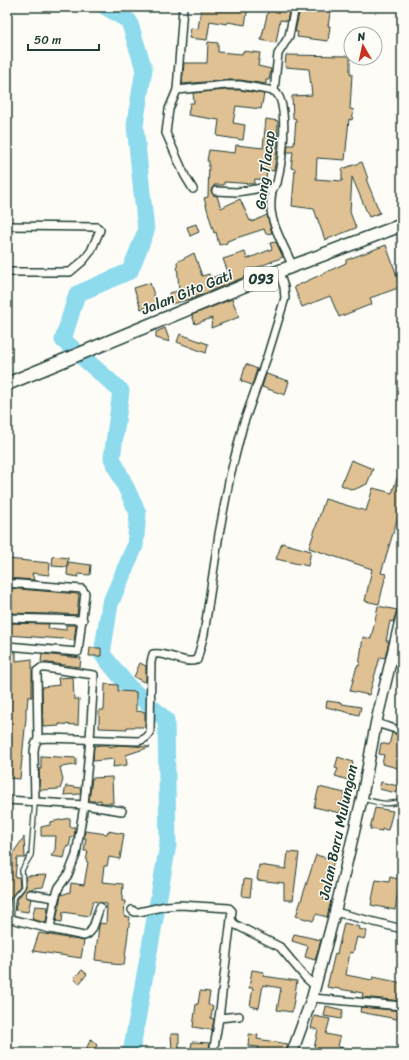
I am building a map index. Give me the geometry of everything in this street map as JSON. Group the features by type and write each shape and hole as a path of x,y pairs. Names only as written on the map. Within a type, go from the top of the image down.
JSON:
{"main road":[{"name":"Jalan Gito Gati","path":"7,384 279,272 402,225"},
{"name":"Jalan Baru Mulungan","path":"292,1053 312,998 314,985 335,912 362,798 376,723 402,614"}],"street":[{"path":"183,7 177,90 169,109 166,133 185,176 193,189"},
{"path":"177,90 233,85 274,91 278,54 288,36 295,7"},
{"name":"Gang Tlacap","path":"274,91 282,100 284,123 280,166 277,182 272,191 272,216 293,267"},
{"path":"216,191 237,192 262,188 272,191"},
{"path":"7,226 97,227 100,230 91,251 83,261 70,272 7,272"},
{"path":"38,740 47,738 144,740 150,733 151,662 153,654 157,653 172,658 194,661 197,660 204,634 219,534 230,476 243,426 267,357 285,298 284,287 279,272"},
{"path":"7,583 82,589 85,593 78,652 7,646"},
{"path":"7,618 83,620"},
{"path":"35,802 34,751 35,744 38,740 37,671 41,668 46,668 94,675 84,805 74,862 54,898 50,929"},
{"path":"376,723 402,731"},
{"path":"7,800 84,805 122,811"},
{"path":"30,894 54,898"},
{"path":"132,910 139,912 166,906 180,905 228,907 232,911 214,1053"},
{"path":"11,919 84,936 88,935 92,930 100,907"},
{"path":"335,912 402,929"},
{"path":"232,920 238,927 280,947 306,978 314,985"},
{"path":"312,998 402,1006"},
{"path":"219,1018 239,1016"}],"lane":[{"path":"362,798 383,804 395,803 402,800"},
{"path":"11,919 13,900 23,887 22,870 31,855 35,802"}],"building":[{"path":"210,7 248,7 245,25 210,21 207,40 189,38 191,28 198,29 201,8 210,9"},
{"path":"269,7 290,8 287,21 280,20 276,43 261,40"},
{"path":"320,7 331,7 328,26 330,26 328,41 297,37 298,32 295,32 300,9 319,11"},
{"path":"208,42 218,43 218,52 242,54 243,51 260,53 258,66 271,69 269,80 266,80 266,84 240,80 226,80 182,84 184,63 207,63"},
{"path":"286,55 343,56 343,66 350,66 350,74 352,74 350,109 354,110 352,120 349,119 345,160 317,158 316,179 342,181 342,169 362,162 368,179 366,179 380,213 369,217 352,177 350,212 356,228 325,240 314,209 292,206 295,169 291,168 293,152 287,152 288,145 294,145 296,119 293,118 292,96 312,95 309,69 285,67"},
{"path":"240,90 264,94 261,109 236,106 233,123 245,125 243,140 217,136 219,120 188,115 190,103 194,103 193,93"},
{"path":"266,119 278,121 277,150 274,171 267,170 266,180 255,179 254,184 224,182 224,185 214,185 211,191 213,195 217,196 221,208 240,199 250,221 252,220 252,222 267,215 272,233 266,234 264,229 219,245 204,198 208,197 209,161 207,161 209,150 235,153 236,145 263,148"},
{"path":"196,224 199,232 190,236 187,227"},
{"path":"276,242 283,257 251,270 252,274 191,299 171,304 169,293 179,291 177,262 194,253 202,276 209,274 211,278 228,272 223,259 245,252 247,259 272,249 270,243"},
{"path":"386,245 401,287 370,298 372,304 339,317 330,296 302,307 294,287 346,263 346,260"},
{"path":"150,283 157,304 141,309 134,288"},
{"path":"232,299 239,317 211,328 212,318 195,324 192,315"},
{"path":"165,328 170,342 156,338 156,332"},
{"path":"180,334 208,344 206,353 177,342"},
{"path":"246,364 257,369 252,385 241,381"},
{"path":"266,374 289,381 285,395 262,387"},
{"path":"351,460 373,469 367,484 353,490 341,485"},
{"path":"401,467 402,510 400,510 381,573 386,574 379,604 365,601 372,569 309,548 325,499 366,511 373,488 392,493"},
{"path":"282,543 311,551 308,566 276,559"},
{"path":"53,556 68,558 67,567 52,566"},
{"path":"7,559 50,563 49,575 32,573 34,580 7,578"},
{"path":"68,562 91,565 90,575 78,574 78,577 67,575"},
{"path":"7,588 79,594 77,615 7,613"},
{"path":"378,606 397,610 393,622 390,621 386,641 389,641 385,658 380,657 369,695 350,691 357,666 359,666 363,637 371,639"},
{"path":"7,623 49,624 48,628 66,630 66,625 76,625 74,641 63,638 7,635"},
{"path":"90,648 101,648 101,656 89,656"},
{"path":"7,651 16,652 16,661 32,659 32,697 28,697 26,708 20,779 7,778"},
{"path":"42,654 81,658 80,667 41,662"},
{"path":"140,663 146,666 146,679 144,682 134,677"},
{"path":"73,677 74,699 79,699 78,725 59,724 59,726 43,727 42,687 59,685 58,678"},
{"path":"105,684 118,685 118,691 136,692 136,711 145,712 145,727 127,727 127,729 99,728 99,710 104,710"},
{"path":"327,701 361,707 359,715 326,707"},
{"path":"392,733 402,736 402,769 382,764 384,755 379,754 381,743 389,745"},
{"path":"109,745 109,747 119,745 150,747 126,755 127,765 113,767 114,759 93,761 94,746"},
{"path":"41,756 76,758 76,765 60,767 63,780 60,789 40,790 39,769 41,769"},
{"path":"338,757 353,762 348,780 335,776 338,769 335,768"},
{"path":"112,777 113,803 101,803 101,800 89,801 92,778"},
{"path":"381,782 398,786 396,793 379,789"},
{"path":"66,786 81,788 80,794 64,795"},
{"path":"319,787 345,793 340,813 314,807"},
{"path":"375,808 393,811 388,830 382,829 382,831 370,829"},
{"path":"70,818 70,827 75,827 74,837 71,837 69,847 67,846 64,858 51,856 55,850 56,836 41,836 41,827 50,825 50,822"},
{"path":"85,831 107,834 108,831 124,834 120,859 109,857 107,866 104,866 102,882 123,884 122,901 125,901 124,916 130,917 124,965 95,960 99,926 100,923 106,924 107,904 93,901 89,916 63,912 62,922 56,921 61,895 70,892 71,883 84,885 88,862 86,861 88,851 84,851 86,838 84,838"},
{"path":"24,837 25,858 17,858 15,877 19,877 20,886 10,899 7,899 7,862"},
{"path":"288,852 299,853 293,900 284,900 284,883 257,880 259,865 286,869"},
{"path":"316,855 334,860 323,899 331,901 327,917 316,914 313,921 296,916"},
{"path":"47,875 43,887 33,888 26,891 26,896 31,899 28,912 15,910 17,900 26,887 26,876"},
{"path":"390,877 402,880 402,893 398,892 395,910 371,905 376,880 389,882"},
{"path":"244,879 252,880 250,897 242,896"},
{"path":"35,906 48,907 46,923 32,919"},
{"path":"344,923 360,927 359,929 367,931 364,939 357,937 353,953 350,952 346,975 372,980 373,977 402,983 402,1001 362,997 363,993 327,987"},
{"path":"39,933 84,941 81,958 33,951"},
{"path":"294,934 321,940 315,960 305,957 308,946 292,941"},
{"path":"82,970 87,974 79,984 74,978"},
{"path":"252,970 264,972 263,976 297,981 292,1012 277,1010 281,988 263,985 259,1008 250,1006 253,988 249,988"},
{"path":"200,991 210,992 208,1005 213,1006 211,1018 214,1019 212,1030 193,1027 196,1004 198,1004"},
{"path":"326,1006 343,1010 341,1019 324,1016"},
{"path":"361,1007 402,1011 402,1020 360,1012"},
{"path":"314,1016 330,1019 326,1034 340,1037 338,1047 352,1049 352,1053 313,1053 318,1030 311,1028"},
{"path":"171,1034 179,1034 179,1051 172,1051"},
{"path":"249,1034 258,1035 257,1039 288,1044 286,1053 274,1053 258,1050 259,1047 248,1046"},
{"path":"91,1039 97,1045 93,1053 84,1053"},
{"path":"192,1042 210,1043 208,1053 190,1053"}],"waterway":[{"path":"106,7 129,21 144,69 135,125 146,231 130,271 77,294 63,340 121,391 112,458 138,513 135,546 110,604 102,654 128,686 166,720 168,845 132,1048 129,1053"}]}
